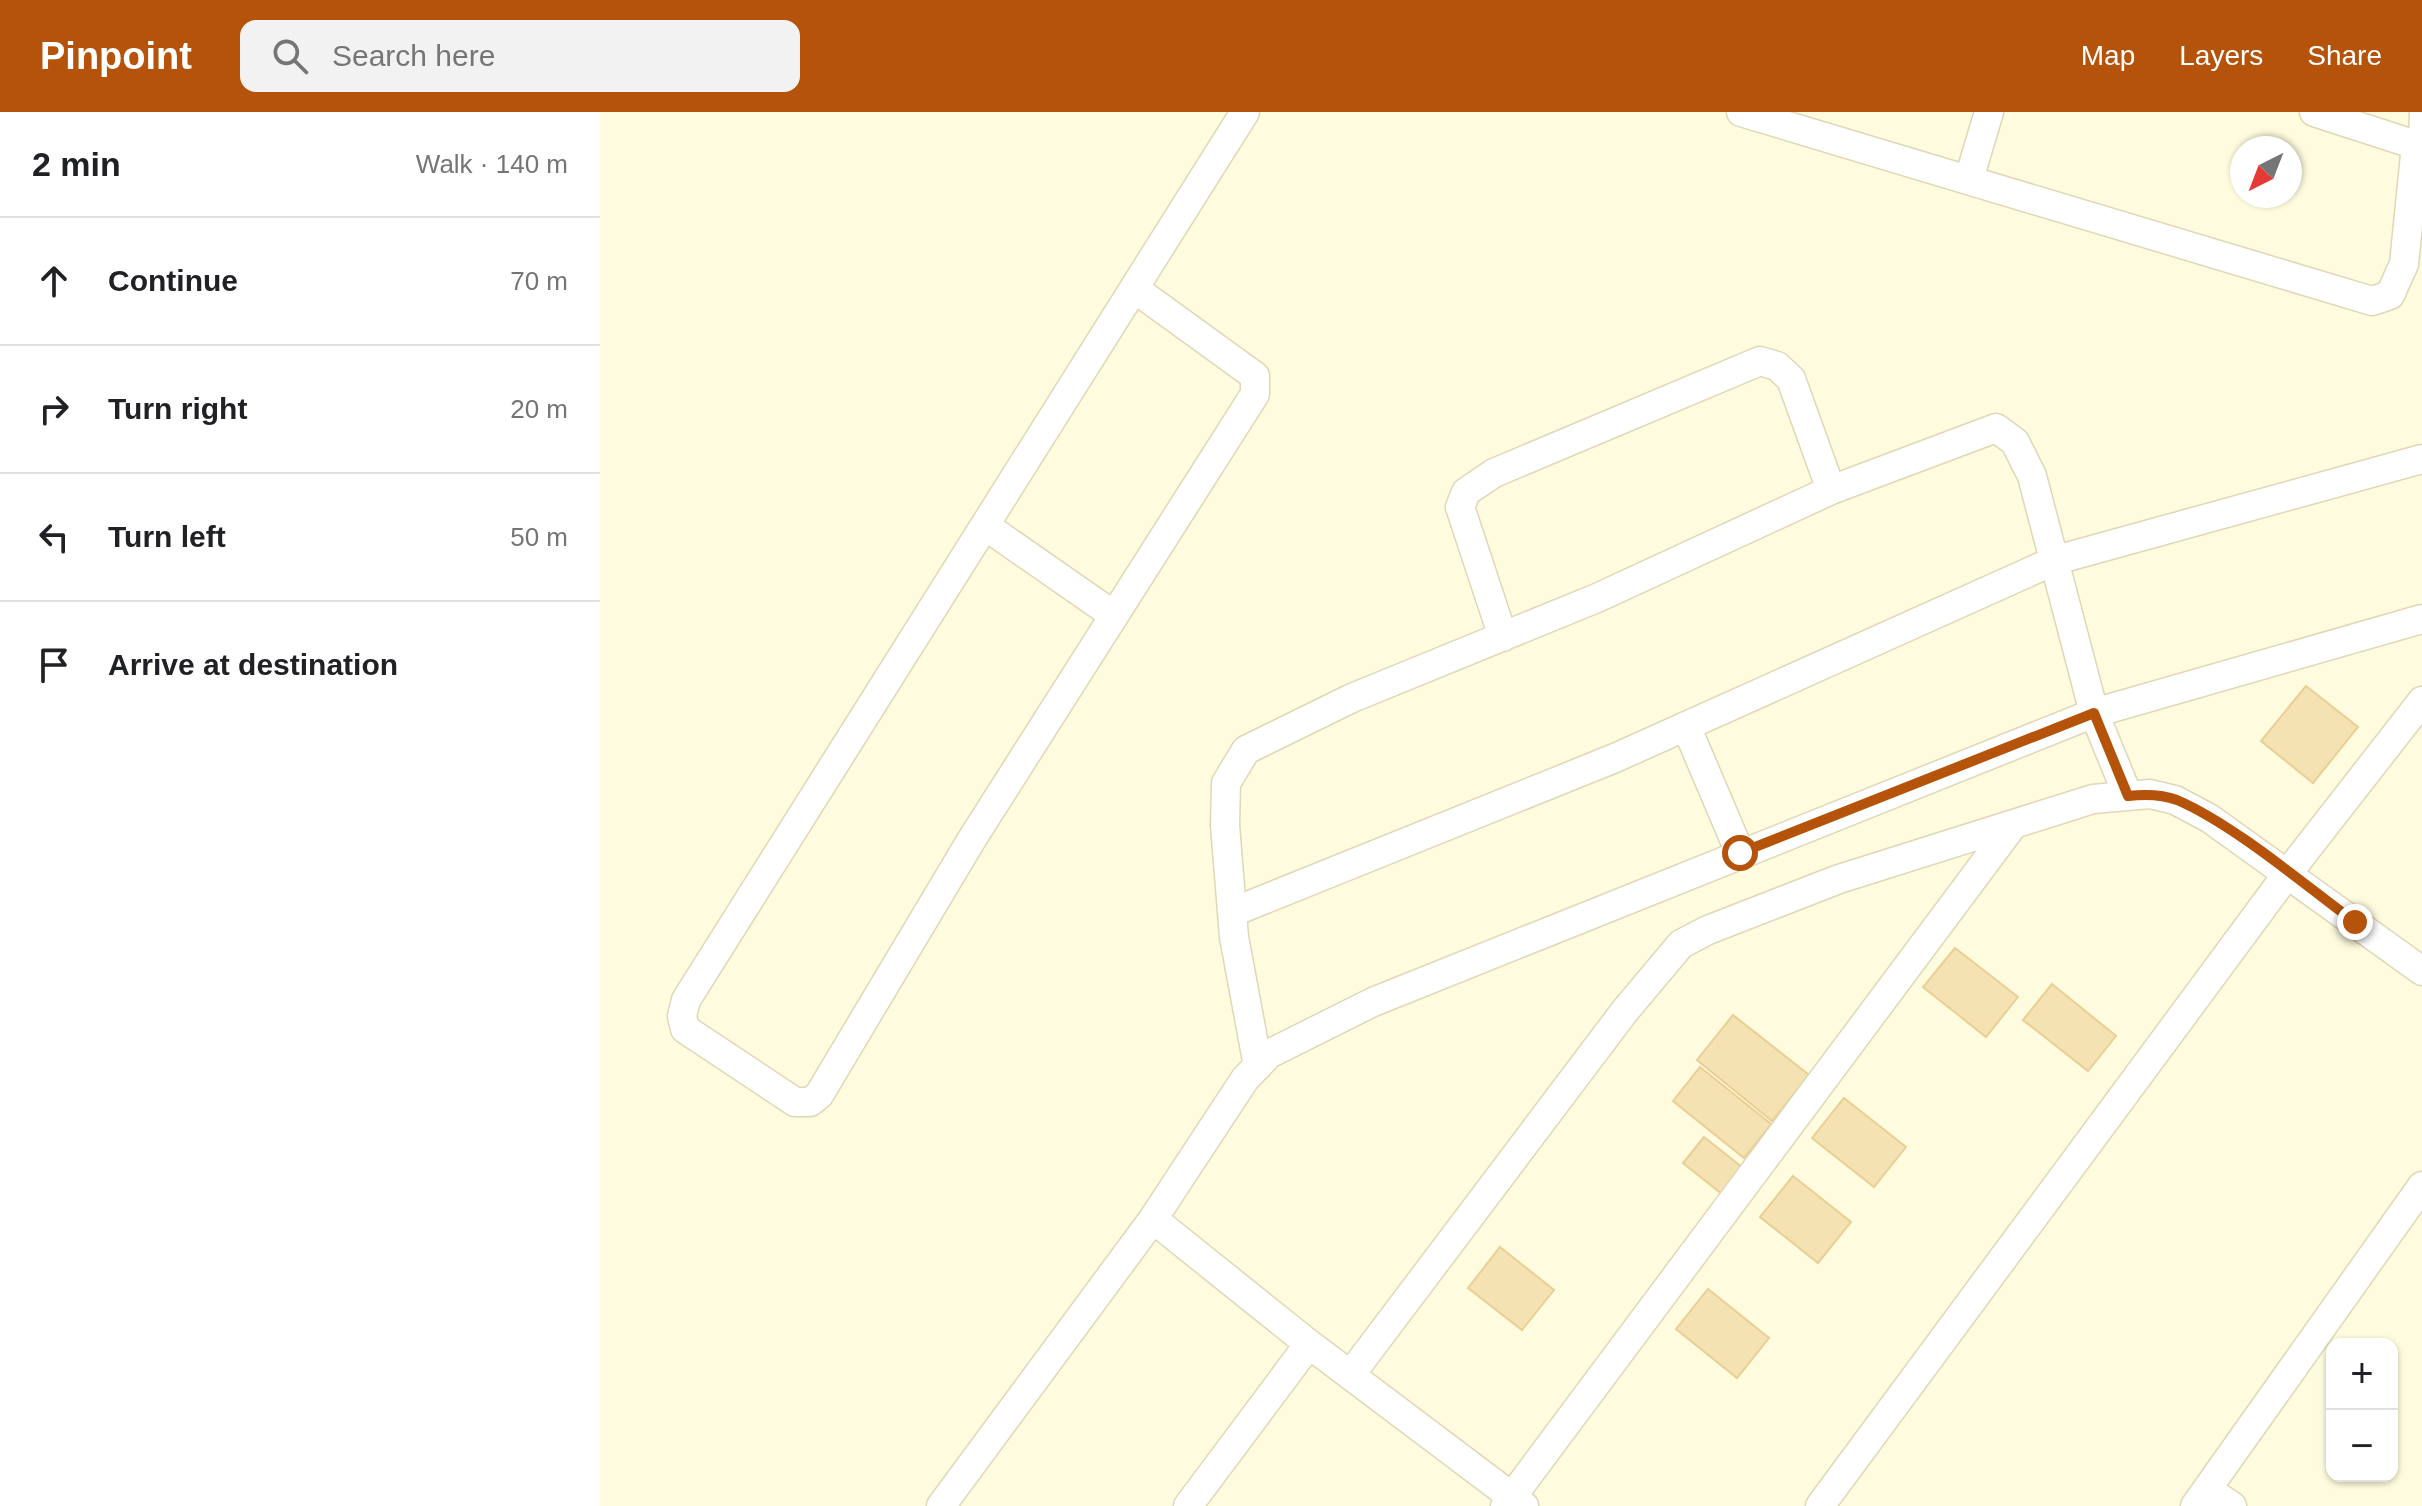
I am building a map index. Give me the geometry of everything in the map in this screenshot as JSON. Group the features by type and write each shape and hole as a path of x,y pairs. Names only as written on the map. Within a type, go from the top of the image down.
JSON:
{"street":[{"path":"1741,112 2372,301 2390,295 2404,264 2419,144 2314,112"},
{"path":"1969,179 1989,112"},
{"path":"1135,289 1239,361 1255,376 1255,394 1112,614 819,1095 810,1102 795,1102 685,1029 682,1016 697,979 987,527 1135,289 1235,116"},
{"path":"1503,637 1460,507 1466,492 1494,473 1760,361 1777,366 1791,379 1831,490"},
{"path":"1258,1066 1234,937 1225,825 1226,783 1246,750 1352,698 1503,637 1831,490 1996,428 2015,442 2032,476 2094,713 2128,796"},
{"path":"1233,912 1601,764 2056,560 2422,459"},
{"path":"987,527 1112,614"},
{"path":"941,1506 1153,1219 1245,1079 1269,1054 1373,1002 2094,713 2422,619"},
{"path":"1820,1506 2288,873 2422,701"},
{"path":"1686,726 1740,853"},
{"path":"1351,1374 1624,1012 1681,944 1839,879 2093,799 2150,794 2175,800 2209,818 2422,971"},
{"path":"1153,1219 1513,1503 2013,825"},
{"path":"2232,1506 2201,1497 2422,1186"},
{"path":"1188,1506 1309,1344"}],"lane":[{"path":"2417,112 2419,144"}],"building":[{"path":"2306,686 2358,727 2313,783 2261,741"},
{"path":"1955,948 2018,997 1986,1037 1923,987"},
{"path":"2052,984 2116,1036 2088,1071 2023,1020"},
{"path":"1733,1015 1809,1075 1772,1121 1697,1060"},
{"path":"1700,1067 1771,1124 1744,1158 1673,1101"},
{"path":"1844,1098 1906,1147 1874,1187 1812,1138"},
{"path":"1704,1137 1748,1172 1727,1198 1683,1163"},
{"path":"1793,1176 1851,1222 1818,1263 1760,1217"},
{"path":"1500,1247 1554,1290 1522,1330 1468,1288"},
{"path":"1708,1289 1769,1338 1737,1378 1676,1329"}],"route":[{"path":"1740,853 2094,713 2128,796 2150,794 2175,800 2209,818 2355,922"}]}
